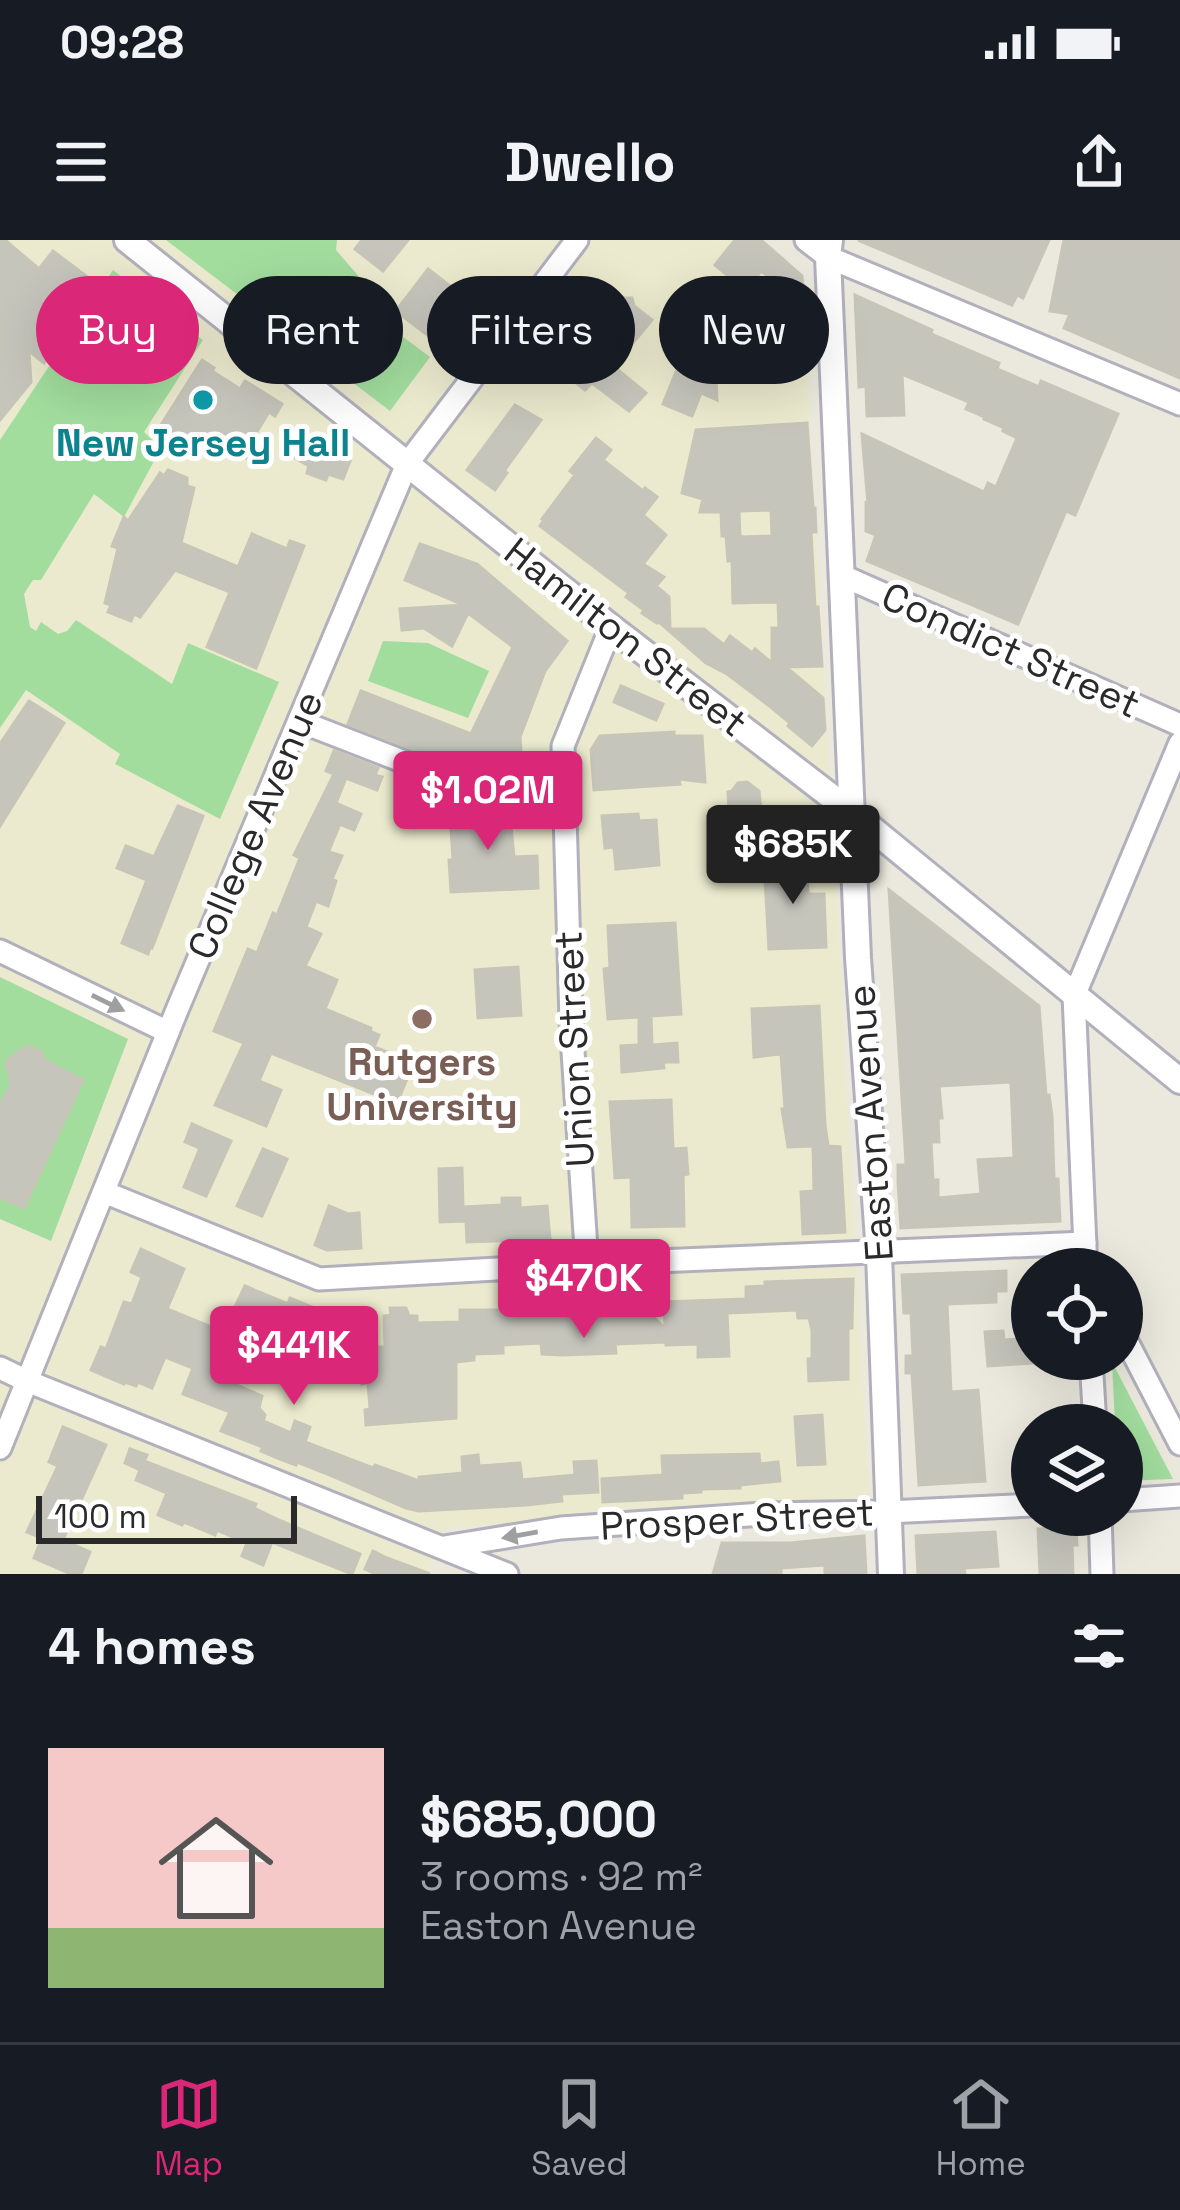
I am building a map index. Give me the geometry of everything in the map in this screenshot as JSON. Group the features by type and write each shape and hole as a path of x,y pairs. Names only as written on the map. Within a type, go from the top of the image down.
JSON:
{"street":[{"name":"Hamilton Street","path":"127,240 611,627 854,814 1180,1081"},
{"name":"College Avenue","path":"0,1448 168,1032 407,464 577,240"},
{"path":"806,240 1180,404"},
{"name":"Easton Avenue","path":"829,249 858,958 879,1254 891,1574"},
{"name":"Condict Street","path":"843,575 1180,725"},
{"name":"Union Street","path":"586,1264 571,1035 563,746 611,627"},
{"path":"299,721 464,785 562,776"},
{"path":"1086,1248 1074,996 1180,743"},
{"path":"0,951 168,1032"},
{"path":"104,1192 319,1280 879,1254 1011,1258"},
{"path":"0,1368 450,1558 507,1574"},
{"path":"1143,1373 1180,1444"},
{"path":"1143,1499 1180,1496"},
{"name":"Prosper Street","path":"450,1558 561,1528 763,1514 1011,1506"},
{"path":"1101,1536 1102,1574"}],"shaded area":[{"name":"Rutgers University","path":"0,240 756,240 802,276 659,276 659,384 808,384 869,1497 446,1528 427,1574 0,1574"}],"green space":[{"path":"166,240 337,240 336,250 358,276 223,276 223,284"},
{"path":"403,337 427,355 427,361 390,411 355,384 403,384"},
{"path":"37,384 175,384 144,432 161,448 124,517 94,494 41,580 33,580 24,594 30,627 36,631 41,622 58,634 76,620 172,684 188,643 279,682 220,819 115,764 120,754 26,690 0,728 0,440"},
{"path":"383,641 428,643 489,671 468,718 368,681"},
{"path":"0,977 128,1039 51,1241 0,1219"},
{"path":"1113,1380 1121,1380 1134,1404 1114,1404"},
{"path":"1143,1421 1173,1479 1143,1480"}],"building":[{"path":"0,240 5,240 39,269 53,251 86,276 36,276 36,357 29,351 31,382 0,420"},
{"path":"362,240 408,240 383,271 355,249"},
{"path":"735,240 761,240 802,276 768,276 761,271 757,276 729,276 715,265"},
{"path":"858,240 1049,240 1023,298 1017,295 1012,305"},
{"path":"1064,240 1180,240 1180,378 1064,328 1070,314 1050,311"},
{"path":"428,269 437,276 427,276 427,335 403,316 403,302"},
{"path":"855,295 999,363 997,369 1039,387 1041,381 1118,414 1075,515 1066,511 1018,624 867,561 876,535 866,531 862,434 984,492 988,483 996,487 1017,438 966,409 969,402 902,374 904,415 867,416 866,386 859,387"},
{"path":"635,307 652,320 635,341"},
{"path":"202,360 214,368 223,384 240,389 250,384 282,404 275,416 269,412 246,458 207,434 193,456 168,439 166,444 154,436 187,384 199,384"},
{"path":"593,384 635,384 646,393 629,411"},
{"path":"671,384 716,384 717,400 701,393 692,416 663,404"},
{"path":"515,405 541,420 495,490 467,470"},
{"path":"807,423 822,666 786,667 823,698 825,730 812,746 772,708 642,613 626,597 629,593 540,526 575,475 570,471 596,438 611,450 603,460 657,497 643,515 666,535 643,564 664,577 656,586 669,597 670,629 704,629 724,645 730,636 772,663 778,602 733,603 732,560 728,561 726,536 722,536 721,512 700,512 703,499 682,493 696,430","holes":["771,510 772,536 740,537 739,511"]},
{"path":"301,445 350,461 343,479 328,474 326,480 307,473 309,466 295,458"},
{"path":"168,470 187,478 187,486 194,488 181,543 238,567 252,534 287,549 290,541 304,546 256,668 207,647 230,592 175,570 140,617 134,614 131,621 108,612 111,605 105,603 118,548 112,546 124,517 128,521 160,473 164,476"},
{"path":"420,544 477,564 567,641 545,671 520,737 522,765 466,770 348,724 361,691 471,734 513,647 468,613 452,646 424,628 402,630 400,609 464,605 405,580"},
{"path":"621,686 663,704 656,720 614,702"},
{"path":"29,701 64,723 0,826 0,744"},
{"path":"674,732 674,736 702,736 705,782 679,779 680,784 594,790 591,750 600,736"},
{"path":"334,751 378,768 375,775 382,777 377,790 346,778 336,803 361,814 354,830 340,824 330,848 329,852 342,856 328,906 316,901 306,927 321,934 305,966 337,980 325,1009 371,1028 379,1035 374,1047 414,1062 397,1103 271,1053 259,1081 281,1090 266,1126 215,1105 244,1043 214,1031 248,949 257,953 273,913 277,915 300,858 294,855 334,774 326,771"},
{"path":"747,782 759,791 763,830 768,837 774,836 775,850 727,853 720,838 730,828 728,792"},
{"path":"178,806 203,816 148,954 122,943 147,880 117,868 126,846 154,857"},
{"path":"509,806 514,857 537,856 538,888 451,892 450,811"},
{"path":"638,814 639,821 656,820 659,865 616,869 614,847 605,848 602,816"},
{"path":"764,860 806,863 808,894 824,894 826,947 769,949"},
{"path":"889,890 1039,1006 1060,1221 901,1228 898,1165 906,1165","holes":["1011,1082 1014,1158 978,1160 981,1194 938,1198 931,1142 939,1142 939,1086"]},
{"path":"675,923 681,1014 651,1016 652,1045 677,1043 678,1062 622,1072 621,1046 639,1045 639,1017 608,1019 604,969 610,968 608,926"},
{"path":"518,967 521,1015 478,1018 475,970"},
{"path":"819,1006 825,1125 828,1146 840,1147 845,1232 803,1234 801,1192 814,1191 813,1146 788,1147 781,1054 754,1057 752,1009"},
{"path":"27,1046 83,1080 24,1208 0,1197 0,1106 11,1084 6,1061"},
{"path":"671,1100 673,1149 686,1148 684,1226 632,1227 631,1177 615,1178 610,1102"},
{"path":"192,1124 231,1141 206,1196 184,1187 200,1148 185,1142"},
{"path":"263,1149 287,1159 262,1216 237,1206"},
{"path":"462,1168 463,1207 502,1205 502,1198 520,1198 520,1208 547,1206 550,1239 467,1242 466,1221 440,1222 439,1169"},
{"path":"329,1206 359,1213 361,1248 327,1250 315,1245"},
{"path":"141,1249 184,1269 167,1309 241,1339 225,1380 262,1396 263,1421 291,1433 295,1421 310,1427 305,1442 419,1481 419,1477 463,1473 462,1457 478,1455 479,1466 520,1463 522,1480 575,1475 574,1462 596,1461 598,1492 561,1494 562,1501 527,1505 406,1508 221,1431 230,1412 183,1394 193,1368 165,1357 152,1388 138,1382 136,1386 124,1384 91,1370 101,1347 106,1349 124,1302 132,1304 142,1277 131,1272"},
{"path":"1006,1271 1006,1291 996,1291 996,1302 947,1304 951,1392 978,1390 985,1481 919,1485 912,1373 906,1373 906,1356 913,1356 911,1313 904,1313 902,1275"},
{"path":"853,1279 848,1379 809,1381 812,1330 809,1318 798,1318 797,1310 727,1313 729,1356 698,1357 698,1344 666,1342 615,1344 616,1353 562,1355 542,1354 541,1343 503,1345 503,1353 474,1354 474,1360 456,1362 456,1418 366,1425 365,1410 370,1409 368,1383 362,1384 361,1347 385,1347 384,1316 391,1315 390,1308 406,1308 409,1316 417,1316 417,1323 460,1322 460,1310 501,1310 501,1317 560,1311 560,1307 640,1304 665,1328 664,1302 746,1299 746,1287 765,1286 765,1282"},
{"path":"245,1286 288,1304 290,1298 317,1309 309,1329 298,1324 295,1331 268,1320 263,1332 242,1323 247,1312 235,1307"},
{"path":"349,1319 352,1358 331,1360 328,1320"},
{"path":"1003,1331 1004,1340 1011,1340 1011,1364 988,1366 985,1332"},
{"path":"822,1415 825,1464 798,1465 795,1417"},
{"path":"63,1427 106,1445 63,1540 90,1552 81,1574 34,1558 42,1538 27,1532 58,1466 49,1462"},
{"path":"130,1449 147,1455 144,1461 256,1504 254,1508 281,1521 360,1554 352,1574 272,1542 263,1565 242,1556 247,1543 158,1515 167,1493 136,1480 140,1470 125,1463"},
{"path":"759,1454 760,1464 778,1462 780,1481 701,1489 682,1493 682,1498 603,1502 602,1479 663,1475 662,1456"},
{"path":"995,1532 998,1566 964,1568 965,1574 918,1574 916,1536"},
{"path":"864,1536 866,1574 825,1574 825,1565 781,1568 781,1573 713,1574 722,1543"},
{"path":"1038,1536 1076,1536 1077,1545 1072,1545 1073,1574 1040,1574"},
{"path":"373,1551 430,1574 376,1574 365,1569"}],"place":[{"name":"New Jersey Hall","path":"203,400"},
{"name":"Rutgers University","path":"422,1019"}]}
